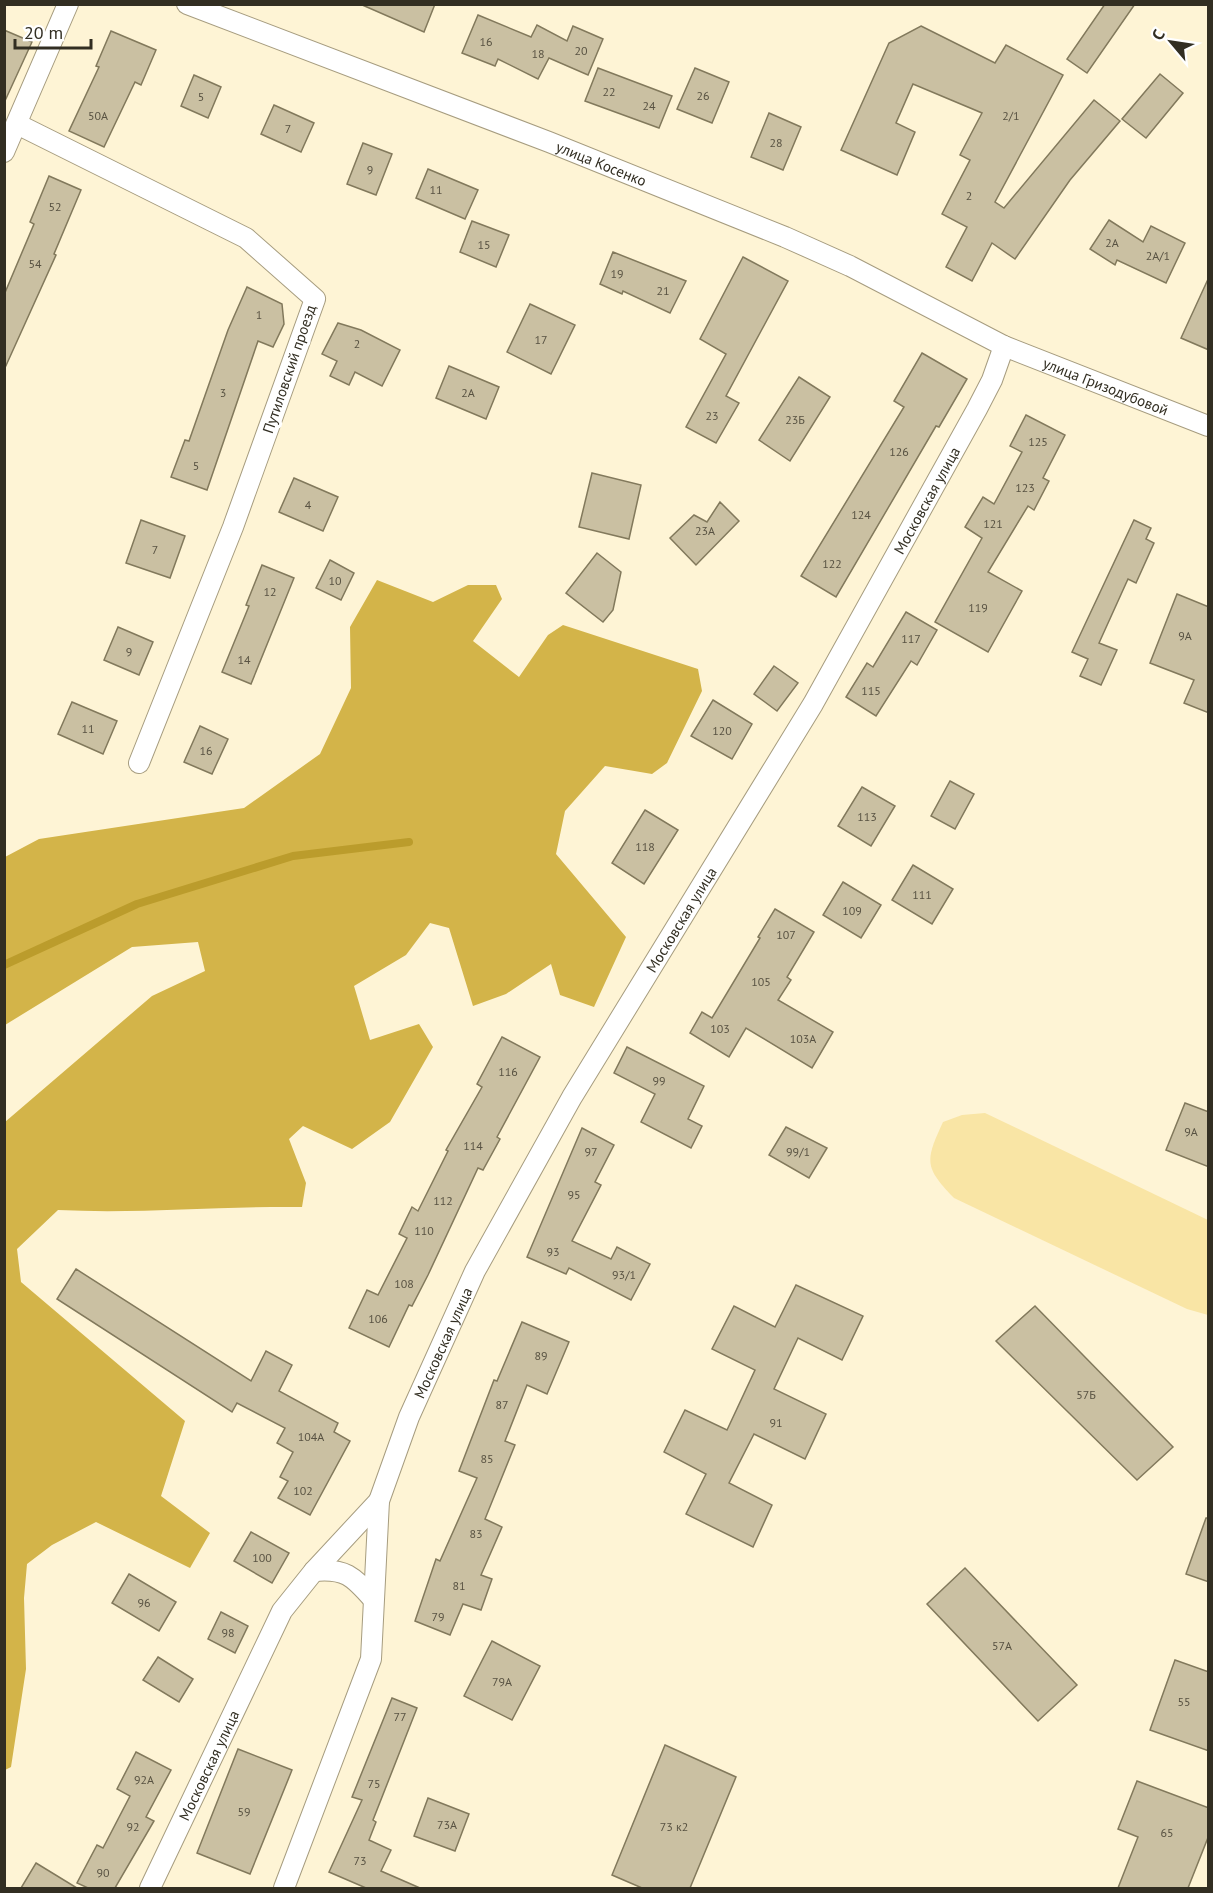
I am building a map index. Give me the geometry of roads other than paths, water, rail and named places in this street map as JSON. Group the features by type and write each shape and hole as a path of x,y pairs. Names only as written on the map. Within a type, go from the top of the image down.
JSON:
{"street":[{"path":"4,152 68,4"},
{"name":"улица Косенко","path":"187,4 549,142 785,237 850,266 1004,346"},
{"name":"Путиловский проезд","path":"17,124 246,238 315,300 233,527 139,763"},
{"name":"улица Гризодубовой","path":"1004,346 1209,426"},
{"name":"Московская улица","path":"284,1888 371,1659 379,1501 409,1417 475,1271 573,1097 813,704 977,409 992,380 1004,346"},
{"name":"Московская улица","path":"150,1888 282,1611 314,1571 379,1501"},
{"path":"314,1571 336,1569 356,1579 373,1599"}],"waterway":[{"path":"4,965 137,904 293,856 409,842"}]}
